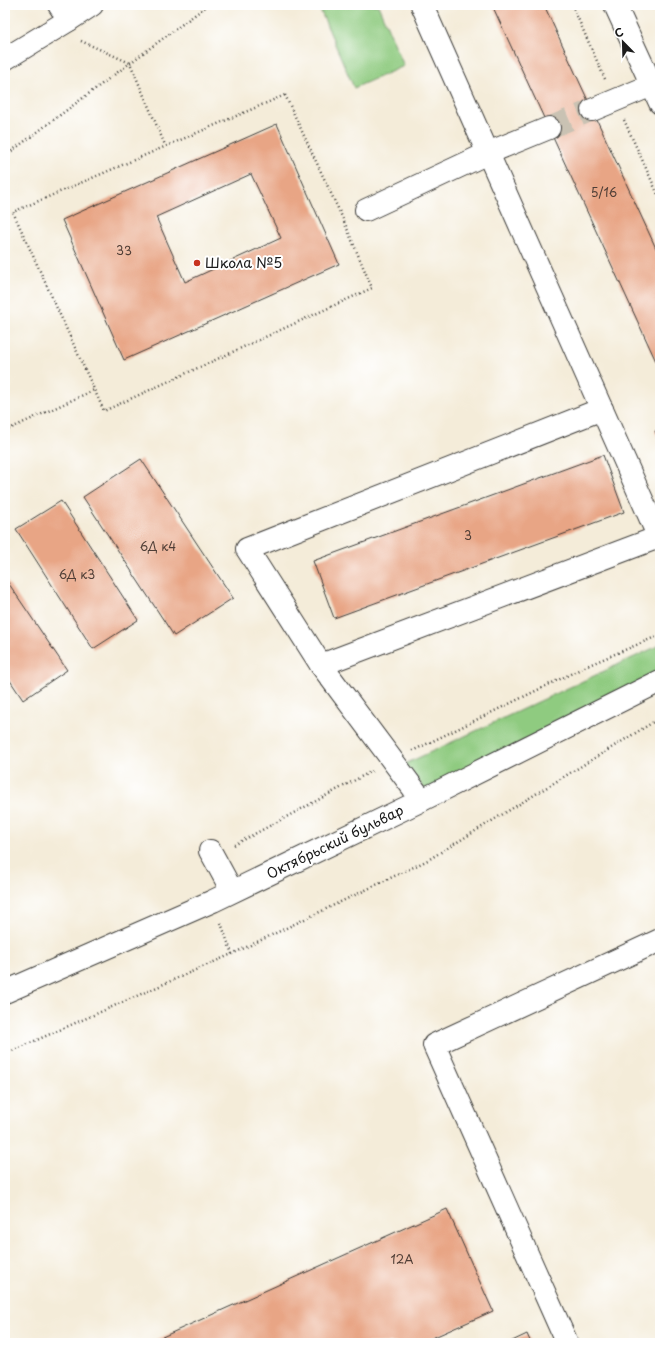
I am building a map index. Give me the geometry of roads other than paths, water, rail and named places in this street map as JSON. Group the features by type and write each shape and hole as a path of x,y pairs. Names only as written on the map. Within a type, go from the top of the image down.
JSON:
{"street":[{"path":"5,59 61,18 92,5"},
{"path":"321,666 659,538 422,5"},
{"path":"592,110 656,94 615,5"},
{"path":"366,210 488,153 548,128"},
{"path":"422,800 321,666 247,549 602,409"},
{"name":"Октябрьский бульвар","path":"5,992 232,891 422,800 660,681"},
{"path":"212,854 232,891"},
{"path":"567,1343 434,1045 660,940"}],"tunnel":[{"path":"549,128 592,110"}],"place":[{"name":"Школа №5","path":"197,263"}]}
